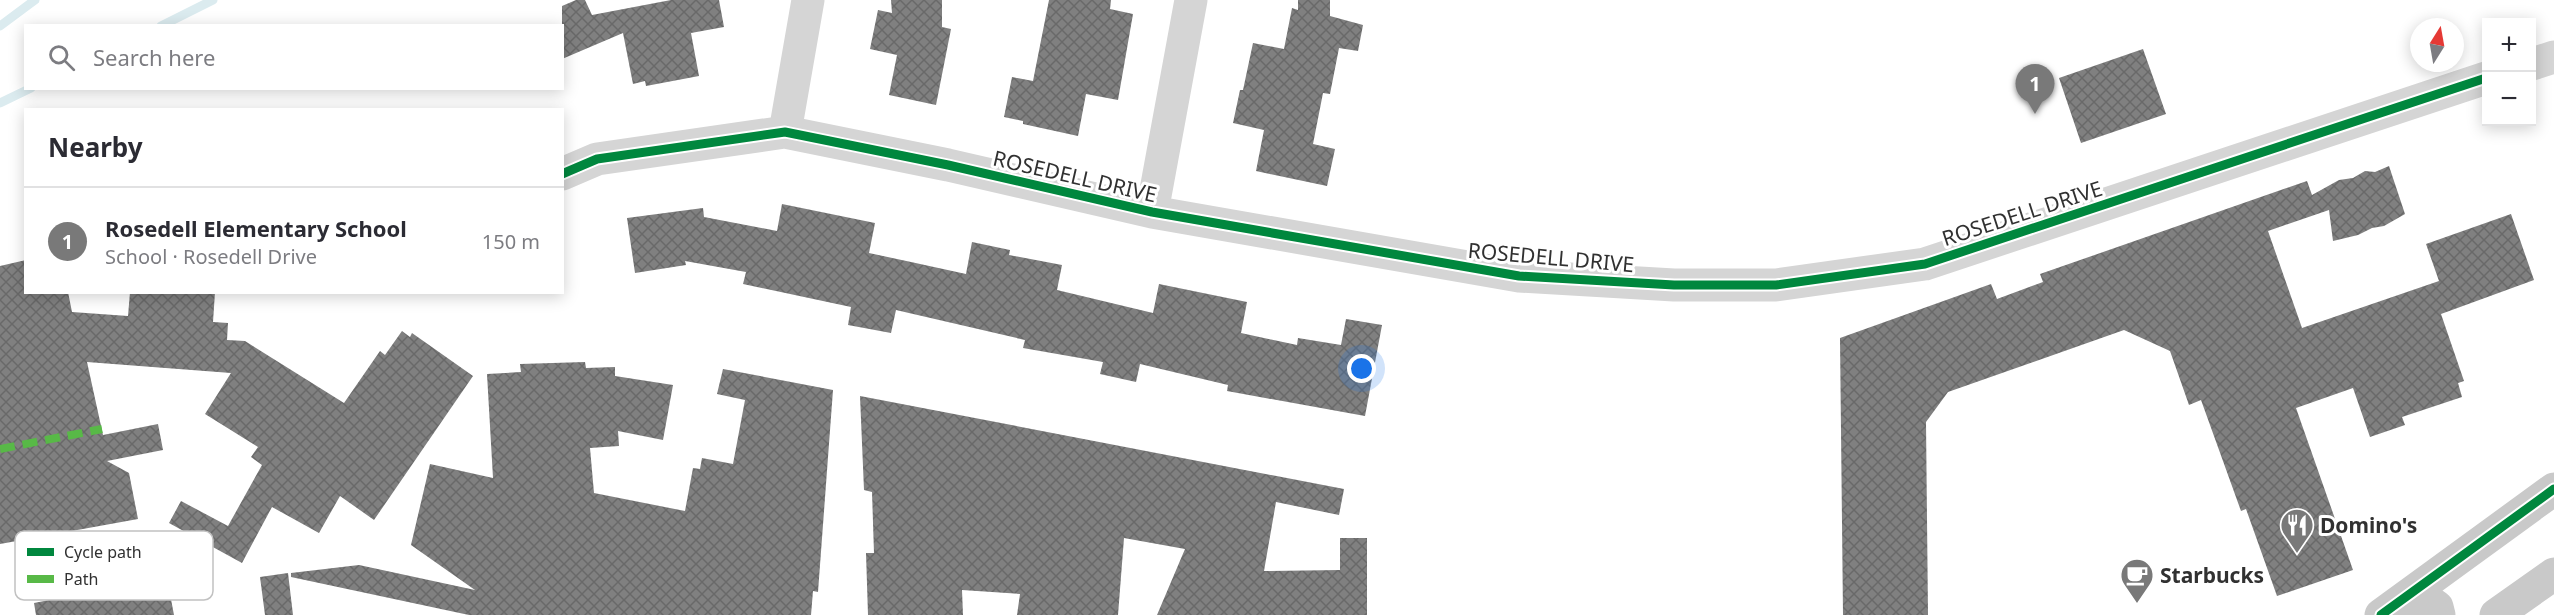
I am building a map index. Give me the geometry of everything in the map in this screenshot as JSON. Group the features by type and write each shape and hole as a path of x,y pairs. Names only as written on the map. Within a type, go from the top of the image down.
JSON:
{"main road":[{"path":"2387,611 2554,489"},
{"path":"2496,615 2554,574"},
{"path":"2387,611 2430,602 2437,607 2439,615"}],"street":[{"path":"785,132 808,0"},
{"path":"1152,212 1191,0"},
{"path":"2536,63 2554,57"},
{"name":"ROSEDELL DRIVE","path":"564,173 597,159 785,132 948,165 1152,212 1519,276 1674,285 1776,285 1925,264 2482,80"}],"building":[{"path":"576,0 585,0 592,15 671,0 719,0 724,27 691,33 699,76 646,86 645,81 633,84 623,33 564,58 562,6"},
{"path":"891,0 942,0 942,27 951,29 936,105 889,95 897,55 870,49 878,10 892,13"},
{"path":"1049,0 1111,0 1110,9 1133,14 1118,100 1086,94 1078,136 1023,124 1023,121 1004,117 1012,77 1033,81"},
{"path":"1298,0 1330,0 1330,16 1363,25 1358,51 1339,48 1330,94 1323,93 1313,144 1335,149 1327,186 1256,171 1264,130 1233,123 1253,43 1284,49 1292,8 1298,10"},
{"path":"2143,49 2166,114 2081,143 2059,78"},
{"path":"2389,166 2405,214 2384,226 2333,241 2329,210 2268,231 2302,328 2439,281 2426,244 2511,214 2534,280 2441,314 2464,381 2458,383 2462,397 2402,417 2405,425 2370,437 2353,388 2296,408 2353,570 2277,596 2246,509 2241,511 2201,400 2189,405 2170,351 2124,330 1948,392 1926,422 1928,615 1843,615 1840,338 1991,284 1997,299 2043,282 2040,274 2307,181 2312,195 2339,180 2353,178 2365,171 2375,172"},
{"path":"782,204 875,223 869,253 966,274 972,242 1010,250 1009,255 1062,265 1057,290 1153,313 1159,284 1247,302 1241,333 1297,345 1298,338 1341,345 1346,319 1382,325 1365,416 1227,391 1228,385 1140,364 1136,382 1100,374 1103,362 1023,348 1025,340 896,310 891,333 848,325 851,307 743,284 746,272 685,261 686,265 635,273 627,218 703,208 704,217 777,231"},
{"path":"24,260 24,294 68,294 72,312 128,316 130,294 215,294 213,322 228,323 227,340 245,341 344,403 380,351 385,355 402,331 410,337 412,333 473,376 374,520 340,496 319,533 272,507 242,563 213,547 213,531 184,531 169,523 181,501 228,526 262,465 251,457 258,447 205,414 231,373 87,362 103,435 158,424 163,450 107,461 129,473 138,519 72,531 15,531 15,541 0,544 0,266"},
{"path":"585,362 586,368 615,367 615,376 673,385 663,440 618,431 619,446 590,448 594,493 685,511 693,468 700,469 702,458 733,464 745,400 717,394 723,369 833,390 818,592 813,591 811,615 469,615 291,577 291,573 359,565 475,590 411,545 430,464 493,478 487,374 521,372 520,364"},
{"path":"860,396 1344,489 1339,515 1276,502 1264,571 1340,570 1340,538 1367,538 1367,615 1157,615 1185,549 1124,538 1118,615 1017,615 1020,594 962,590 963,615 868,615 866,553 874,553 872,492 864,490"},
{"path":"288,573 293,615 265,615 260,577"},
{"path":"49,600 171,600 174,615 36,615 34,603"}],"waterway":[{"path":"0,26 35,0"},
{"path":"165,24 213,0"},
{"path":"0,103 27,90"}],"marked path":[{"path":"0,449 102,429"}],"cycle path":[{"path":"564,173 597,159 785,132 948,165 1152,212 1519,276 1674,285 1776,285 1925,264 2482,79"},
{"path":"2381,615 2554,489"}],"place":[{"name":"Rosedell Elementary School","path":"2035,114"},
{"name":"Domino's","path":"2297,554"},
{"name":"Starbucks","path":"2137,604"}]}
